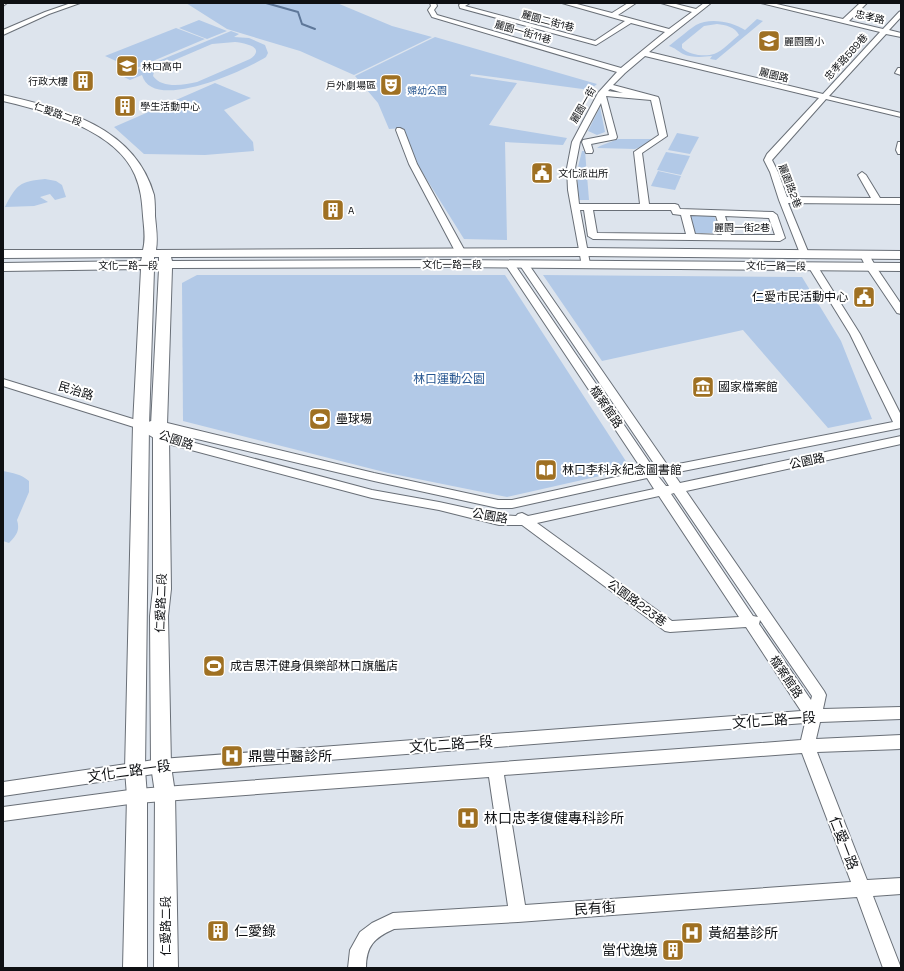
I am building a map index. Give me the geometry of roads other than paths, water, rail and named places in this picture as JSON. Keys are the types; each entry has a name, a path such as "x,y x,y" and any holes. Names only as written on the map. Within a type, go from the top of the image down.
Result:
{"main road":[{"name":"仁愛路二段","path":"3,98 51,110 78,120 106,137 126,154 142,178 148,196 149,254 141,425 135,770 137,796 135,968"},
{"name":"文化一路一段","path":"166,259 461,253 813,266 901,267"},
{"name":"文化一路一段","path":"3,254 149,254 166,259 510,264 584,258 804,254 901,255"},
{"name":"文化一路一段","path":"3,267 149,254"},
{"path":"149,254 166,259"},
{"name":"仁愛路二段","path":"166,259 160,432 162,590 160,624 161,766 165,793 166,968"}],"street":[{"path":"3,34 47,12 77,3"},
{"name":"麗園一街11巷","path":"433,3 434,6 431,10 434,16 622,71"},
{"name":"麗園二街1巷","path":"467,3 462,5 462,7 596,43 631,20"},
{"path":"565,3 670,31"},
{"path":"614,15 633,3"},
{"path":"664,3 696,11"},
{"name":"麗園一街","path":"584,258 575,207 571,168 576,142 605,90 622,71 644,51 708,3"},
{"name":"忠孝路","path":"764,3 901,35"},
{"path":"788,9 795,3"},
{"path":"844,22 864,3"},
{"name":"忠孝路589巷","path":"825,95 901,13"},
{"name":"麗園路","path":"644,51 901,115"},
{"path":"901,70 898,73 901,73"},
{"path":"589,151 586,142 613,137 605,90 655,99 663,136 638,152 645,208"},
{"name":"麗園路","path":"825,95 901,110"},
{"name":"麗園路2巷","path":"804,254 782,200 774,172 768,160 825,95"},
{"path":"400,130 413,164 461,253"},
{"path":"901,144 901,152"},
{"path":"862,176 877,201"},
{"path":"782,200 901,201"},
{"name":"麗園一街2巷","path":"575,207 588,207 645,208 675,207 676,212 773,215 780,238 593,236 588,207"},
{"path":"685,212 691,237"},
{"path":"720,213 727,238"},
{"path":"865,255 871,267 901,311"},
{"name":"檔案館路","path":"510,264 813,716"},
{"name":"檔案館路","path":"524,264 819,695 813,716"},
{"path":"813,266 855,334 900,424"},
{"name":"民治路","path":"3,382 141,425"},
{"name":"公園路","path":"160,432 220,440 378,478 498,504 512,504 650,473 900,424"},
{"name":"公園路","path":"141,425 212,452 372,494 499,520 525,521 901,440"},
{"path":"212,452 220,440"},
{"path":"372,494 378,478"},
{"name":"公園路223巷","path":"512,504 525,521 670,627 767,620"},
{"name":"文化二路一段","path":"3,789 161,766 813,716 901,713"},
{"path":"807,746 813,716"},
{"name":"文化二路一段","path":"3,814 165,793 807,746 901,742"},
{"name":"仁愛一路","path":"807,746 892,968"},
{"path":"495,769 518,914"},
{"name":"民有街","path":"357,968 356,962 361,941 375,929 392,920 518,914 901,886"}],"waterway":[{"path":"266,3 298,12 302,24 315,29"}],"place":[{"name":"麗園國小","path":"769,41"},
{"name":"林口高中","path":"127,66"},
{"name":"行政大樓","path":"83,81"},
{"name":"戶外劇場區","path":"391,85"},
{"name":"學生活動中心","path":"125,106"},
{"name":"文化派出所","path":"542,173"},
{"name":"A","path":"333,210"},
{"name":"仁愛市民活動中心","path":"864,297"},
{"name":"國家檔案館","path":"703,387"},
{"name":"壘球場","path":"320,419"},
{"name":"林口李科永紀念圖書館","path":"546,470"},
{"name":"成吉思汗健身俱樂部林口旗艦店","path":"214,666"},
{"name":"鼎豐中醫診所","path":"232,756"},
{"name":"林口忠孝復健專科診所","path":"468,818"},
{"name":"仁愛錄","path":"218,931"},
{"name":"黃紹基診所","path":"692,933"},
{"name":"當代逸境","path":"673,950"}],"park label":[{"name":"婦幼公園","path":"427,90"},
{"name":"林口運動公園","path":"449,379"}]}
